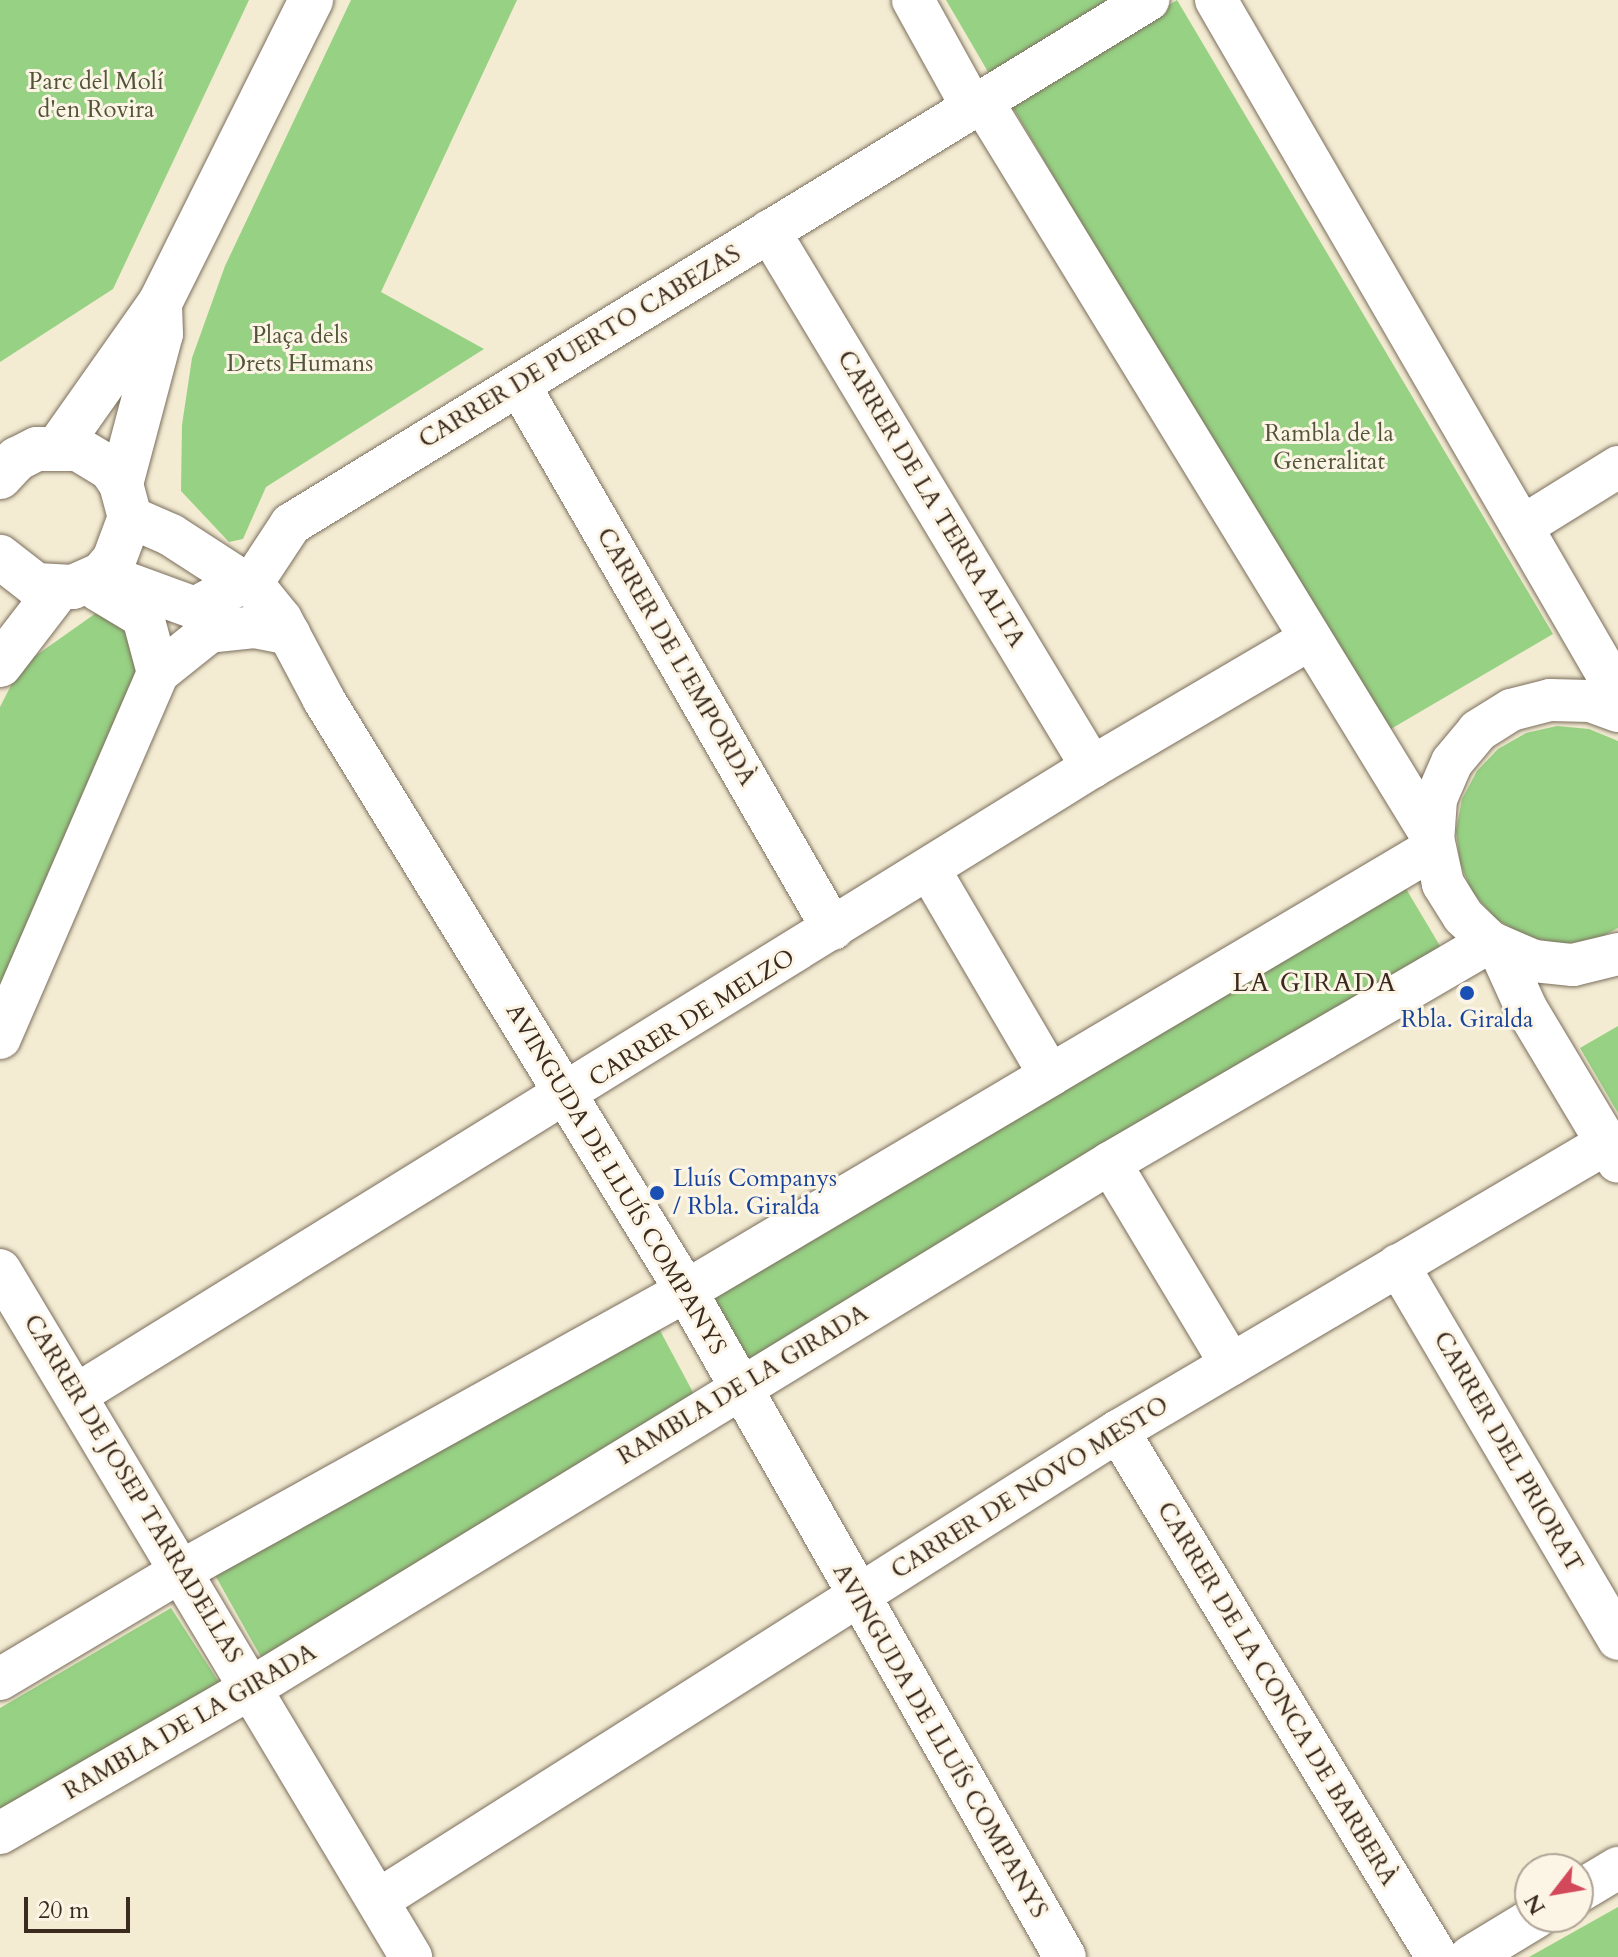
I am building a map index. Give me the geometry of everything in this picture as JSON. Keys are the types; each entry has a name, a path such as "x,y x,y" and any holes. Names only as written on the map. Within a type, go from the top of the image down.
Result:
{"street":[{"path":"59,446 160,303 311,0"},
{"path":"913,0 1433,843"},
{"name":"CARRER DE PUERTO CABEZAS","path":"158,673 209,632 212,619 244,583 258,574 291,524 1148,0"},
{"path":"1216,0 1618,693"},
{"name":"CARRER DE LA TERRA ALTA","path":"769,231 1092,767"},
{"path":"0,665 126,540 125,500 161,334 160,303"},
{"name":"CARRER DE L'EMPORDÀ","path":"519,385 833,929"},
{"path":"0,477 17,459 59,446 95,456 125,500"},
{"path":"1523,526 1618,467"},
{"name":"AVINGUDA DE LLUÍS COMPANYS","path":"125,500 171,535 259,592 289,634 324,700 686,1291 857,1597 1065,1957"},
{"path":"0,557 36,585 83,582 143,617 158,673 0,1038"},
{"name":"AVINGUDA DE LLUÍS COMPANYS","path":"83,582 212,619 324,700"},
{"path":"212,619 289,634"},
{"name":"CARRER DE MELZO","path":"76,1395 568,1096 1092,767 1307,641"},
{"path":"1618,711 1590,701 1550,700 1511,710 1478,731 1452,762 1436,799 1433,843 1443,884 1463,916 1494,944 1534,961 1573,965 1618,954"},
{"path":"0,1679 183,1570 686,1291 1433,843"},
{"path":"929,869 1050,1075"},
{"path":"1494,944 1526,1008 1612,1152"},
{"name":"RAMBLA DE LA GIRADA","path":"0,1833 253,1687 739,1386 1110,1163 1494,944"},
{"name":"CARRER DE NOVO MESTO","path":"380,1899 1118,1431 1398,1265 1612,1152"},
{"path":"1110,1163 1231,1364"},
{"name":"CARRER DEL PRIORAT","path":"1398,1265 1618,1639"},
{"name":"CARRER DE JOSEP TARRADELLAS","path":"0,1270 380,1899 411,1957"},
{"name":"CARRER DE LA CONCA DE BARBERÀ","path":"1118,1431 1437,1957"},
{"path":"1594,1882 1618,1868"},
{"path":"1470,1957 1514,1930"}],"green space":[{"name":"Parc del Molí d'en Rovira","path":"0,0 249,0 113,289 0,362"},
{"name":"Plaça dels Drets Humans","path":"351,0 517,0 381,292 484,349 266,487 243,539 229,542 181,491 182,425 192,358 225,266"},
{"path":"946,0 1124,0 994,82"},
{"name":"Rambla de la Generalitat","path":"1177,0 1553,634 1384,733 1010,103"},
{"path":"99,611 140,630 144,685 0,996 0,707 21,666"},
{"path":"1557,726 1589,729 1618,741 1618,928 1597,939 1562,944 1527,937 1496,919 1472,892 1460,863 1456,831 1462,799 1477,771 1498,749 1526,733"},
{"path":"1402,882 1446,956 750,1363 709,1292"},
{"path":"1618,1026 1618,1113 1580,1048"},
{"path":"656,1323 696,1398 266,1666 215,1575"},
{"path":"171,1608 224,1690 0,1821 0,1708"},
{"path":"1618,1907 1618,1957 1529,1957 1572,1933 1594,1933 1594,1920"}],"place":[{"name":"Rbla. Giralda","path":"1467,993"},
{"name":"Lluís Companys / Rbla. Giralda","path":"657,1193"}],"district":[{"name":"LA GIRADA","path":"1315,983"}]}
